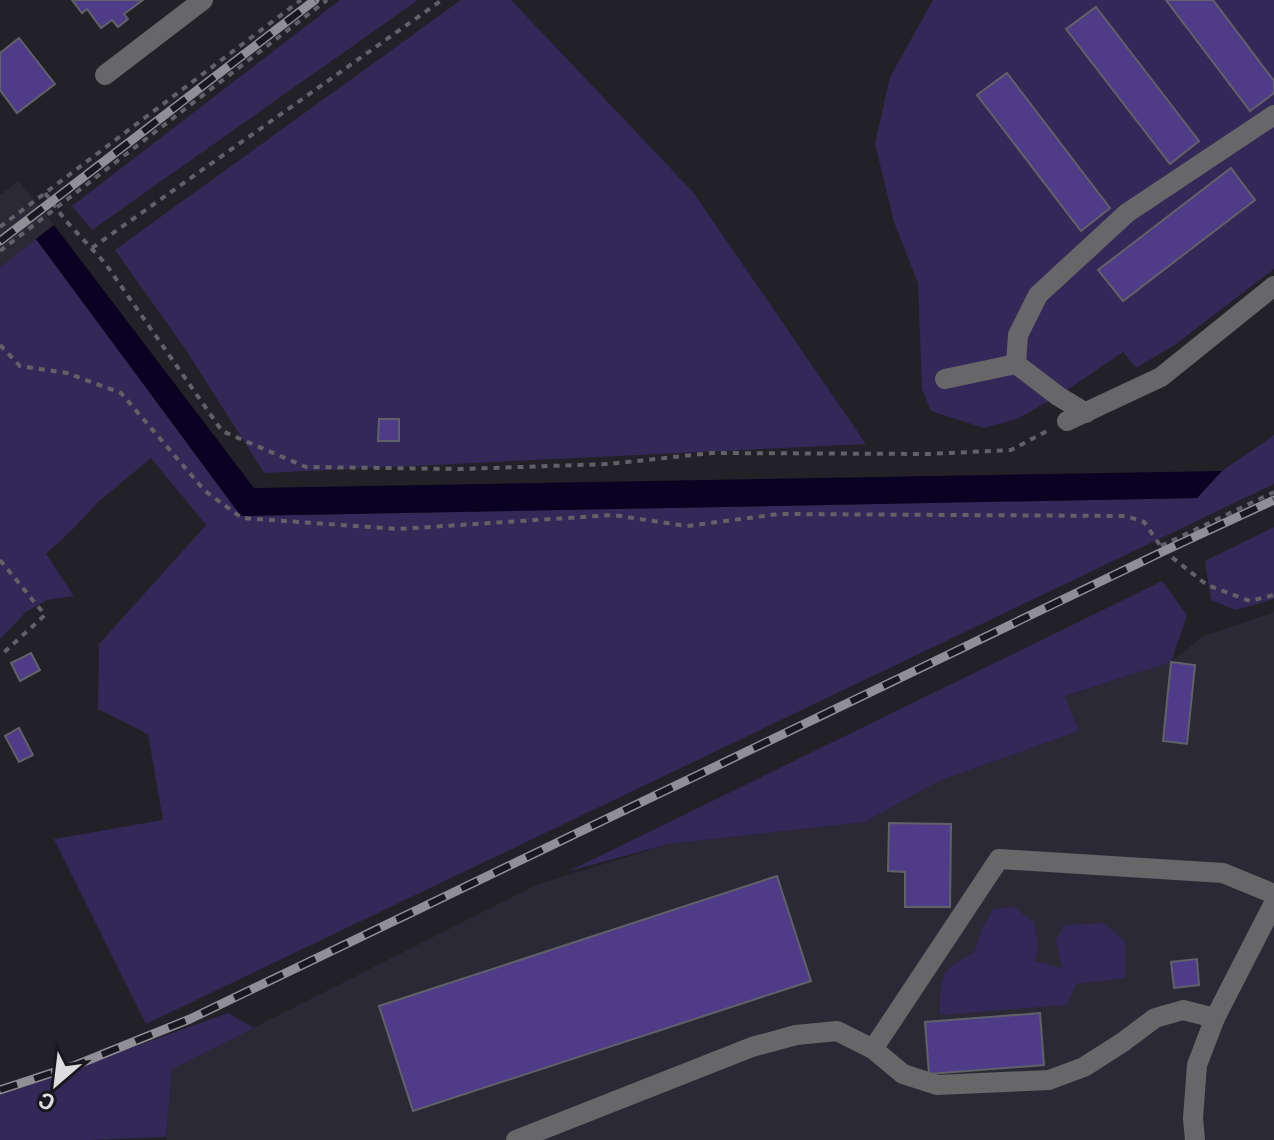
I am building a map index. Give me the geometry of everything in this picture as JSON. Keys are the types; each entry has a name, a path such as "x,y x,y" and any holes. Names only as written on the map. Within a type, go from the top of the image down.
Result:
{"lane":[{"path":"105,75 203,0"},
{"path":"1016,364 1018,335 1038,295 1127,213 1274,115"},
{"path":"945,379 1016,364 1058,396 1076,417 1161,377 1274,286"},
{"path":"873,1049 999,859 1223,873 1274,894"},
{"path":"1195,1140 1193,1118 1197,1065 1215,1018 1274,903"},
{"path":"516,1140 752,1047 796,1035 837,1031 873,1049 903,1074 937,1085 1049,1080 1084,1067 1155,1018 1183,1010 1215,1018"}],"path":[{"path":"0,227 301,0"},
{"path":"0,251 327,0"},
{"path":"92,248 442,0"},
{"path":"45,193 105,263 222,431 306,467 462,469 608,464 712,453 929,454 1011,450 1076,417"},
{"path":"0,345 20,366 67,373 121,393 205,491 242,518 398,529 613,515 687,526 779,514 1126,516 1144,522 1164,551 1207,585 1250,601 1274,595"},
{"path":"1161,546 1274,492"},
{"path":"0,560 45,615 0,656"}],"shaded area":[{"path":"340,0 418,0 92,230 72,206"},
{"path":"461,0 511,0 693,192 866,444 264,473 186,350 115,250"},
{"path":"933,0 1274,0 1274,269 1176,344 1136,368 1123,352 1058,396 1017,419 984,428 931,411 922,389 918,283 894,222 875,144 890,77"},
{"path":"19,181 54,225 0,267 0,195"},
{"path":"54,225 254,488 1222,471 1197,498 241,516 36,239"},
{"path":"36,239 241,516 1197,498 1222,471 1274,435 1274,484 146,1024 54,839 163,820 148,734 98,709 99,644 206,525 151,458 98,502 46,554 74,596 47,600 26,612 0,639 0,267"},
{"path":"1274,527 1274,599 1236,610 1211,600 1205,561"},
{"path":"1162,581 1187,615 1171,662 1065,696 1079,731 939,781 865,822 669,844 569,871"},
{"path":"1274,612 1274,1140 166,1140 172,1069 536,885 669,844 865,822 939,781 1079,731 1065,696 1171,662 1202,637"},
{"path":"1014,907 1034,922 1038,947 1035,961 1062,968 1056,940 1065,925 1104,923 1125,941 1125,978 1076,984 1067,1005 940,1015 940,992 948,970 974,953 993,909"},
{"path":"228,1013 254,1028 172,1069 166,1137 0,1140 0,1095"}],"building":[{"path":"72,0 143,0 124,14 128,19 118,27 112,20 101,28 87,9 82,13"},
{"path":"1166,0 1213,0 1274,81 1274,93 1250,111"},
{"path":"1096,7 1199,141 1170,164 1066,29"},
{"path":"19,38 55,84 17,113 0,90 0,53"},
{"path":"1007,73 1110,208 1081,231 977,95"},
{"path":"1231,168 1255,200 1123,301 1098,270"},
{"path":"379,419 399,419 399,441 378,441"},
{"path":"31,653 40,670 20,681 11,663"},
{"path":"1171,662 1195,665 1187,744 1163,741"},
{"path":"19,728 33,755 19,762 5,736"},
{"path":"889,823 951,824 950,907 905,907 905,872 888,871"},
{"path":"777,876 811,981 413,1111 379,1006"},
{"path":"1197,959 1199,985 1174,988 1171,962"},
{"path":"1040,1013 1044,1065 929,1074 925,1022"}],"railway":[{"path":"0,241 315,0"},
{"path":"0,1090 76,1065 190,1019 1274,500"}]}
